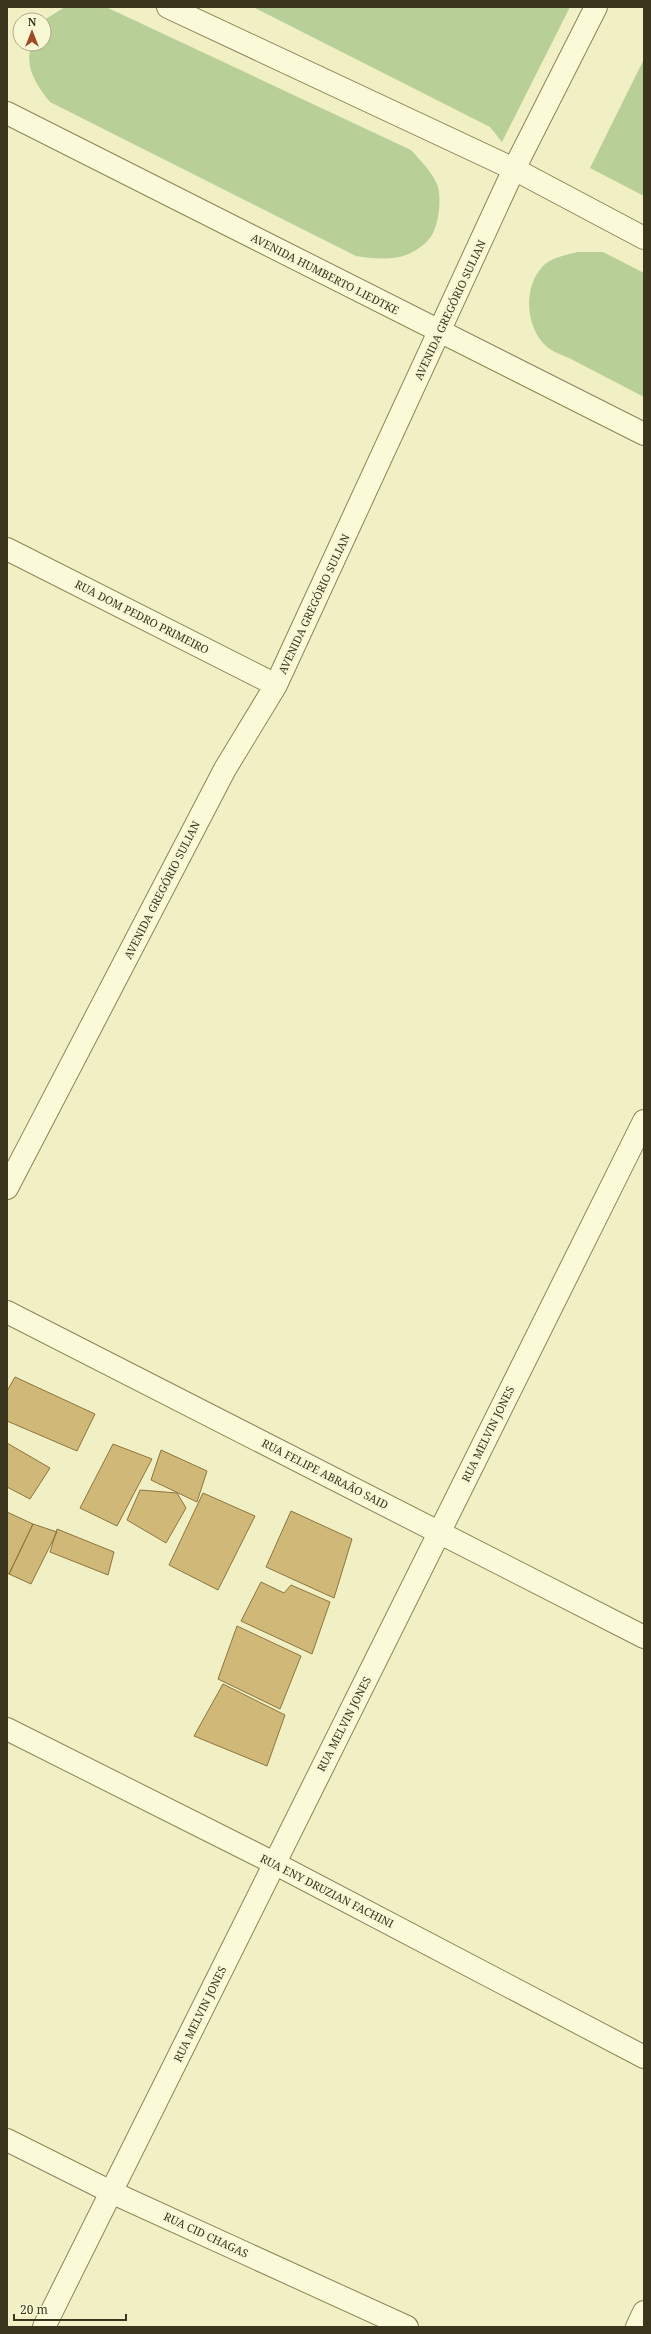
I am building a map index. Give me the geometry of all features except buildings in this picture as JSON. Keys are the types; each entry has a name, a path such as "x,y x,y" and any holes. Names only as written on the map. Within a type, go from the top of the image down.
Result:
{"street":[{"path":"168,7 514,169 644,238"},
{"name":"AVENIDA GREGÓRIO SULIAN","path":"7,1188 225,769 276,685 514,169 596,7"},
{"name":"AVENIDA HUMBERTO LIEDTKE","path":"7,113 644,434"},
{"name":"RUA DOM PEDRO PRIMEIRO","path":"7,549 276,685"},
{"name":"RUA MELVIN JONES","path":"44,2327 644,1121"},
{"name":"RUA FELIPE ABRAÃO SAID","path":"7,1312 644,1637"},
{"name":"RUA ENY DRUZIAN FACHINI","path":"7,1729 274,1863 644,2057"},
{"name":"RUA CID CHAGAS","path":"7,2140 111,2192 407,2327"},
{"path":"636,2327 644,2312"}],"green space":[{"path":"65,7 106,7 411,150 426,166 439,189 440,202 438,216 431,237 419,248 404,256 382,259 356,256 50,102 36,82 30,68 29,60 30,52 52,52 52,15"},
{"path":"253,7 570,7 502,142 490,127"},
{"path":"644,59 644,196 590,168"},
{"path":"577,252 603,252 644,273 644,397 551,350 539,338 534,328 529,306 532,285 537,275 546,263 559,257"}]}
